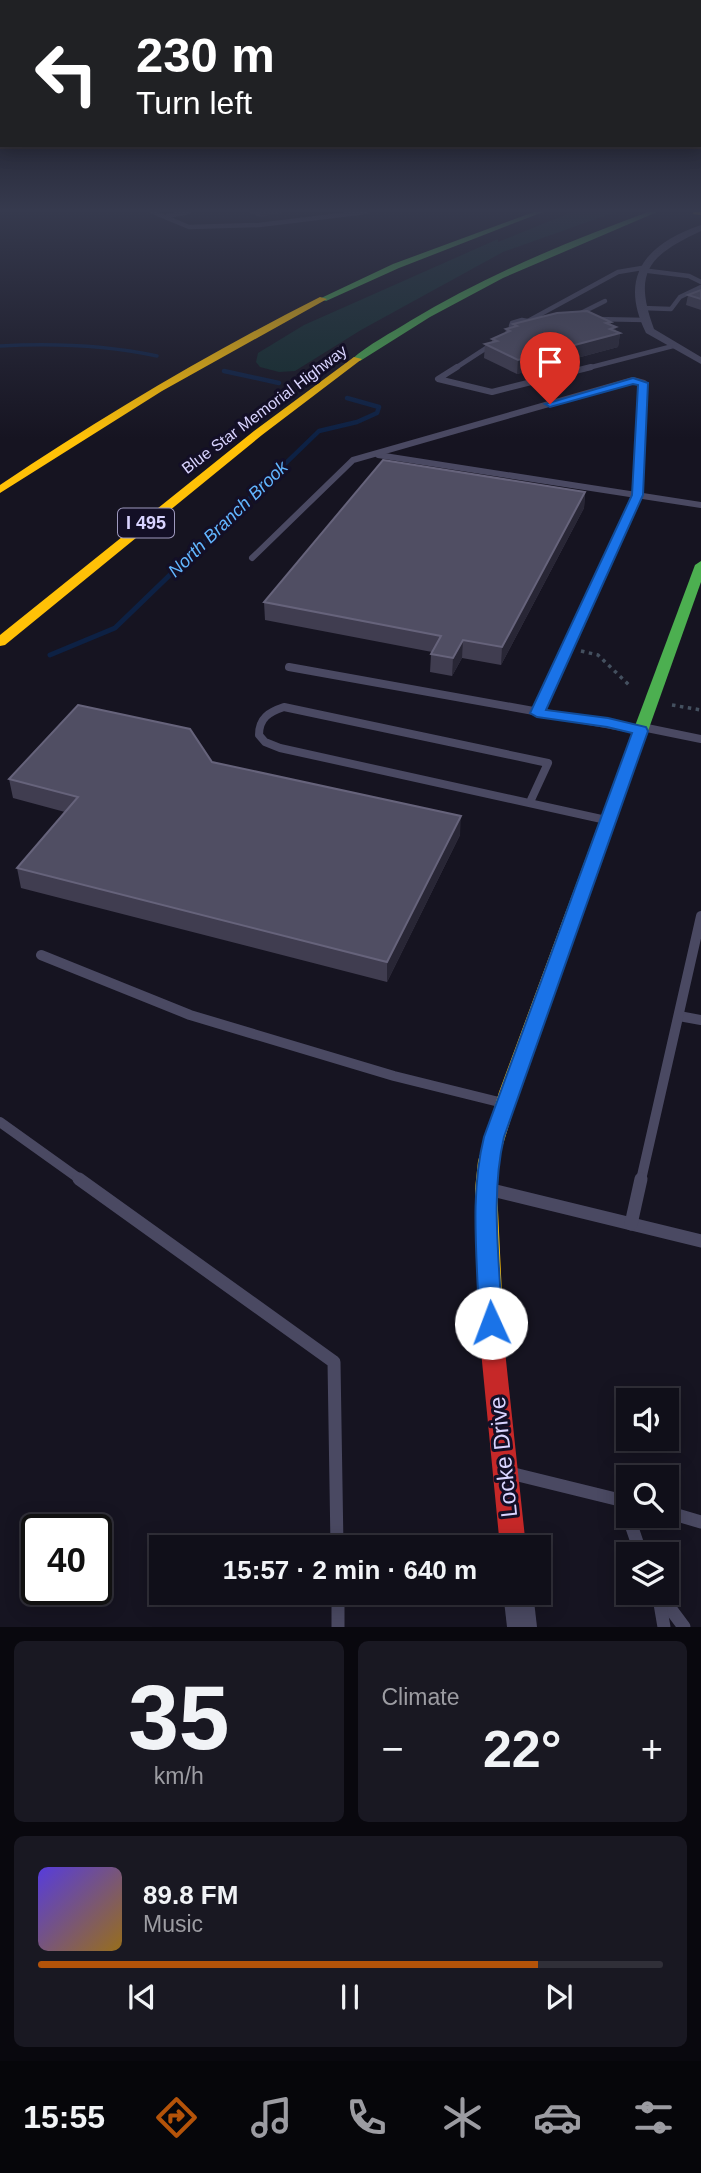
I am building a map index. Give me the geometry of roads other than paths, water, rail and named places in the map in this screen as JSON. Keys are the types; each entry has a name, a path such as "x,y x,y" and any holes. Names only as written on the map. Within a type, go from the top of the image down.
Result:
{"main road":[{"path":"0,490 160,386 260,329 348,288"},
{"name":"Blue Star Memorial Highway","path":"0,642 246,442 367,353 479,288"},
{"name":"Locke Drive","path":"512,1535 492,1351 486,1189 488,1161 505,1104 701,565"}],"street":[{"path":"637,288 650,331 701,361"},
{"path":"519,1605 522,1627"}],"lane":[{"path":"528,321 589,288"},
{"path":"642,307 671,309 680,297 696,288"},
{"path":"578,319 574,317 605,301"},
{"path":"567,320 646,320"},
{"path":"536,323 536,327 528,329 511,326 512,323 528,321 546,322"},
{"path":"506,335 517,328"},
{"path":"496,342 438,379 492,391 673,346"},
{"path":"252,558 353,460 633,380 643,383 637,495 537,713"},
{"path":"373,454 701,505"},
{"path":"289,667 537,713 608,722 701,739"},
{"path":"530,802 548,763 284,707 263,718 258,726 259,736 265,742 280,748 441,780 530,802 608,820"},
{"path":"631,1224 701,916"},
{"path":"41,955 190,1015 394,1076 505,1104"},
{"path":"679,1016 701,1020"},
{"path":"0,1122 334,1362 337,1535"},
{"path":"486,1189 701,1241"},
{"path":"504,1471 616,1499"},
{"path":"679,1515 701,1521"},
{"path":"338,1605 338,1627"},
{"path":"661,1605 664,1627"},
{"path":"668,1605 684,1627"}],"waterway":[{"name":"North Branch Brook","path":"0,346 79,346 157,356"},
{"name":"North Branch Brook","path":"224,371 279,383"},
{"name":"North Branch Brook","path":"173,572 319,431 357,422 377,413 379,407 347,398"},
{"name":"North Branch Brook","path":"50,655 115,628 175,570"}]}
